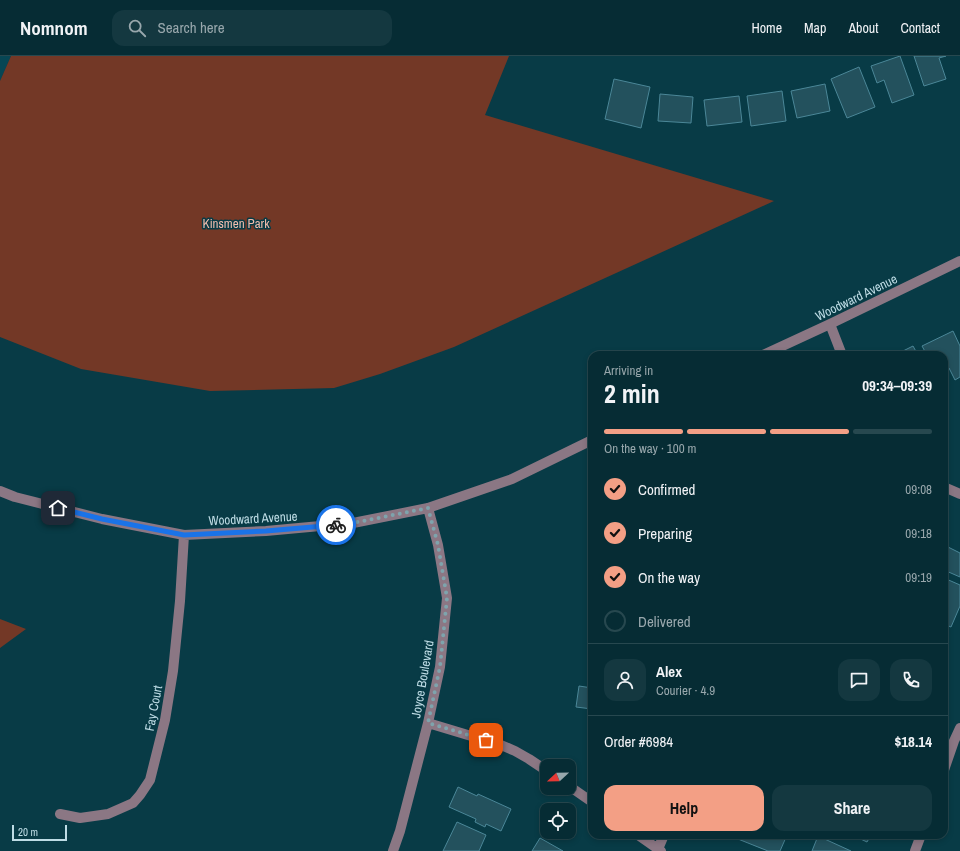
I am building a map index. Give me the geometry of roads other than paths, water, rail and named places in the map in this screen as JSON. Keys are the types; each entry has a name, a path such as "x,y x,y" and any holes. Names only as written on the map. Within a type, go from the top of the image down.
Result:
{"street":[{"name":"Woodward Avenue","path":"773,351 960,261"},
{"path":"830,324 840,351"},
{"name":"Woodward Avenue","path":"0,491 15,497 102,519 184,535 266,531 353,523 428,508 512,478 588,442"},
{"path":"948,489 960,494"},
{"name":"Joyce Boulevard","path":"393,851 400,831 428,723 440,667 447,598 438,545 428,508"},
{"name":"Fay Court","path":"60,814 80,818 108,814 133,803 150,780 165,720 173,671 180,601 184,535"},
{"path":"428,723 501,745 520,753 540,766"},
{"path":"948,758 960,728"},
{"path":"576,791 588,799"},
{"path":"644,839 659,850 663,839"},
{"path":"915,851 920,839"}],"park label":[{"name":"Kinsmen Park","path":"236,223"}]}
